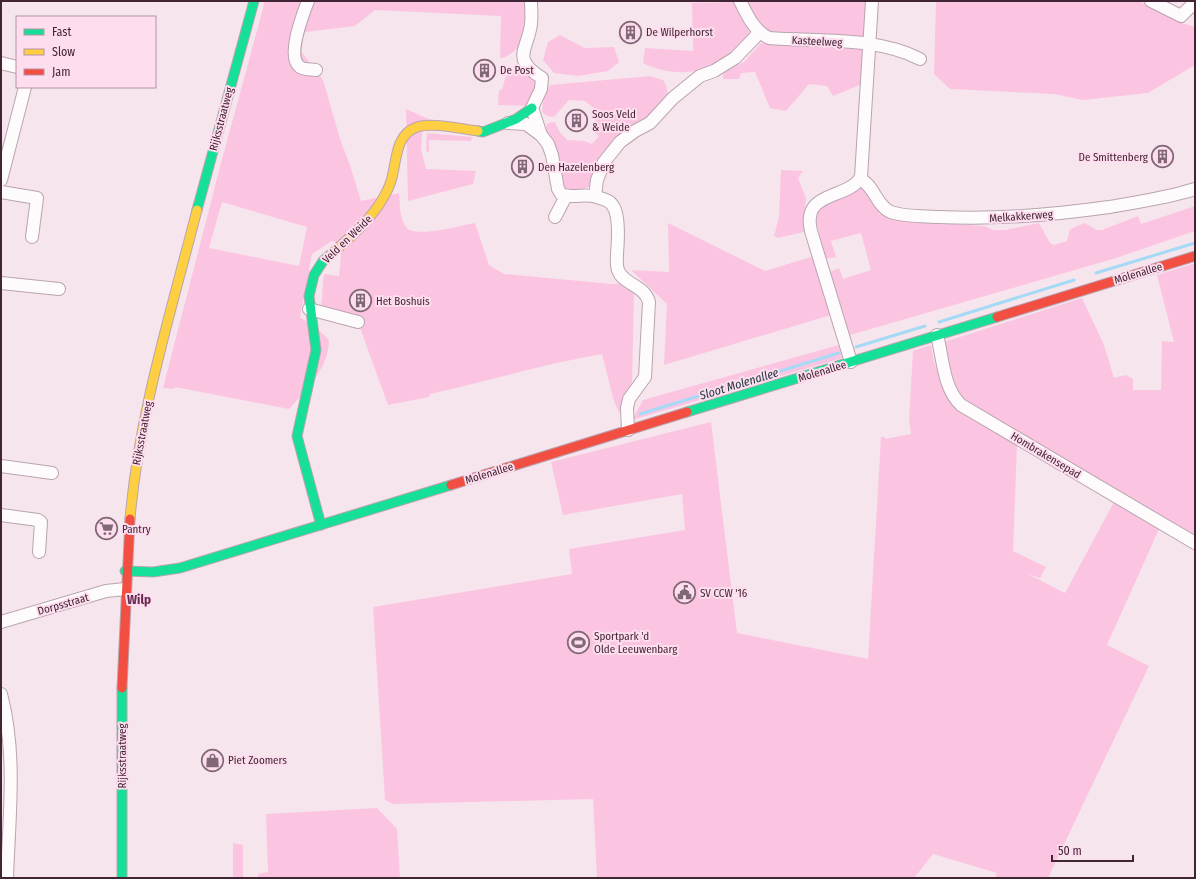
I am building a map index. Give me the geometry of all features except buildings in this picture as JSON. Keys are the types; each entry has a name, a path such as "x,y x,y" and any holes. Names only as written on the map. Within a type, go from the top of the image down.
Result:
{"main road":[{"name":"Rijksstraatweg","path":"122,878 122,664 125,571 131,498 146,408 194,225 216,131 254,1"},
{"name":"Veld en Weide","path":"322,524 297,436 309,388 316,350 309,309 310,291 319,267 334,251 365,224 382,200 391,182 396,152 404,136 416,127 426,125 481,137 532,108"},
{"name":"Molenallee","path":"125,571 153,572 180,568 1195,256"}],"street":[{"path":"308,1 300,26 294,55 296,62 300,67 316,70"},
{"path":"531,1 531,24 522,54 525,62 534,73 542,78 541,89 532,108 541,134 548,144 552,155 558,189 561,194 566,196 595,196 609,201 614,206 618,236 617,269 629,282 644,292 649,302 645,378 629,400 627,408 628,430"},
{"path":"595,196 597,180 604,162 620,142 635,131 650,124 673,98 700,76 714,71 735,58 759,33 740,1"},
{"path":"861,176 872,1"},
{"path":"1151,1 1181,16 1195,2"},
{"name":"Kasteelweg","path":"759,33 769,38 869,45"},
{"path":"869,45 906,52 920,59"},
{"path":"1,63 16,67"},
{"path":"1,180 25,88"},
{"name":"Veld en Weide","path":"507,123 526,124 541,134"},
{"name":"Melkakkerweg","path":"861,176 883,206 890,212 932,217 984,219 1020,218 1088,210 1152,200 1195,189"},
{"name":"Molenallee","path":"851,362 811,231 809,220 812,210 820,200 854,186 861,176"},
{"path":"1,192 37,198 32,237"},
{"path":"555,217 566,196"},
{"path":"1,283 59,289"},
{"path":"309,309 358,322"},
{"name":"Hombrakensepad","path":"937,335 947,383 955,399 961,405 1195,544"},
{"path":"1,466 52,472"},
{"path":"1,515 38,520 41,522 39,552"},
{"name":"Dorpsstraat","path":"1,622 110,590 125,589"},
{"path":"1,694 8,726 6,761 7,878"}],"shaded area":[{"path":"265,1 527,1 525,27 522,41 513,52 503,58 500,58 501,16 375,10 355,26 305,32 300,42 300,50 323,80 341,142 361,201 399,193 400,210 406,227 419,232 428,232 475,223 489,265 504,274 612,284 625,283 634,295 632,385 619,413 613,398 602,354 430,394 429,397 388,405 359,325 346,326 320,318 324,274 339,276 341,255 339,243 332,241 312,254 300,317 321,332 329,340 328,350 321,369 289,409 175,387 174,389 163,388 221,163","holes":["222,202 307,227 299,266 209,248"]},
{"path":"743,1 866,1 865,39 778,35 764,31"},
{"path":"936,1 1139,1 1179,22 1195,27 1195,65 1148,93 1083,100 1054,94 950,89 934,74"},
{"path":"735,2 750,34 729,57 709,68 687,72 676,72 654,68 643,63 645,48 693,51 692,3"},
{"path":"560,35 585,48 614,47 619,62 608,71 578,76 554,73 543,60 548,42"},
{"path":"761,43 865,50 862,84 833,96 827,86 809,84 786,111 770,108 755,72 741,73 739,79 723,79 724,71 744,62"},
{"path":"516,70 529,70 536,88 534,96 528,106 498,105 499,91 502,89 506,76"},
{"path":"650,76 663,80 666,85 668,96 648,121 630,129 593,184 579,193 565,190 561,186 548,135 545,129 548,123 555,122 559,131 567,140 584,141 592,144 599,136 593,132 595,129 596,110 585,101 569,100 554,117 547,116 542,112 544,94 550,85"},
{"path":"406,109 433,121 422,133 421,150 426,169 476,171 473,184 408,201"},
{"path":"427,133 472,137 471,141 429,140 429,152 426,151"},
{"path":"781,170 803,171 798,178 806,198 804,216 808,231 778,238 774,236 779,217"},
{"path":"865,185 880,199 879,214 937,223 985,226 993,230 1005,230 1039,223 1050,243 1054,245 1067,241 1070,229 1085,223 1097,230 1102,230 1138,216 1141,224 1195,206 1195,231 1113,259 850,335 830,272 839,268 843,279 871,270 861,233 831,241 836,257 825,259 816,219 819,208"},
{"path":"668,223 765,271 814,256 831,315 664,365 667,304 631,270 669,272"},
{"path":"1195,263 1195,541 970,404 956,391 944,342 1082,298 1104,345 1114,378 1126,375 1133,379 1133,390 1161,390 1162,341 1174,342 1157,275"},
{"path":"839,345 842,358 632,420 643,400"},
{"path":"931,345 934,362 948,399 966,415 1017,445 1013,551 1046,567 1040,578 1028,574 1065,593 1114,502 1159,529 1107,645 1149,666 1048,878 995,878 997,873 933,854 914,878 597,878 593,799 393,804 385,800 373,607 572,574 569,549 685,530 682,494 563,515 551,462 711,422 737,633 868,659 881,437 885,437 885,439 911,434 909,419 913,351"},
{"path":"377,808 397,829 400,878 258,878 258,874 268,872 266,814"},
{"path":"233,843 243,845 243,878 233,878"}],"waterway":[{"name":"Sloot Molenallee","path":"1096,273 1195,243"},
{"name":"Sloot Molenallee","path":"939,322 1074,280"},
{"name":"Sloot Molenallee","path":"856,347 925,326"},
{"name":"Sloot Molenallee","path":"640,414 839,353"}],"traffic: fast":[{"path":"197,210 254,1"},
{"path":"478,131 483,132 516,119 532,108"},
{"path":"321,525 297,436 316,350 309,296 314,275 323,261 330,255"},
{"path":"687,412 997,317"},
{"path":"125,571 153,572 180,568 451,485"},
{"path":"122,688 122,878"}],"traffic: slow":[{"path":"330,255 364,223 382,200 391,181 400,143 404,136 417,127 431,125 478,131"},
{"path":"130,519 134,479 148,402 197,210"}],"traffic: jam":[{"path":"997,317 1195,256"},
{"path":"451,485 687,412"},
{"path":"122,688 130,519"}],"place":[{"name":"De Wilperhorst","path":"630,32"},
{"name":"De Post","path":"485,70"},
{"name":"Soos Veld & Weide","path":"577,120"},
{"name":"De Smittenberg","path":"1163,157"},
{"name":"Den Hazelenberg","path":"522,167"},
{"name":"Het Boshuis","path":"361,301"},
{"name":"Pantry","path":"106,529"},
{"name":"SV CCW '16","path":"685,593"},
{"name":"Sportpark 'd Olde Leeuwenbarg","path":"578,642"},
{"name":"Piet Zoomers","path":"213,760"}],"district":[{"name":"Wilp","path":"139,599"}]}
